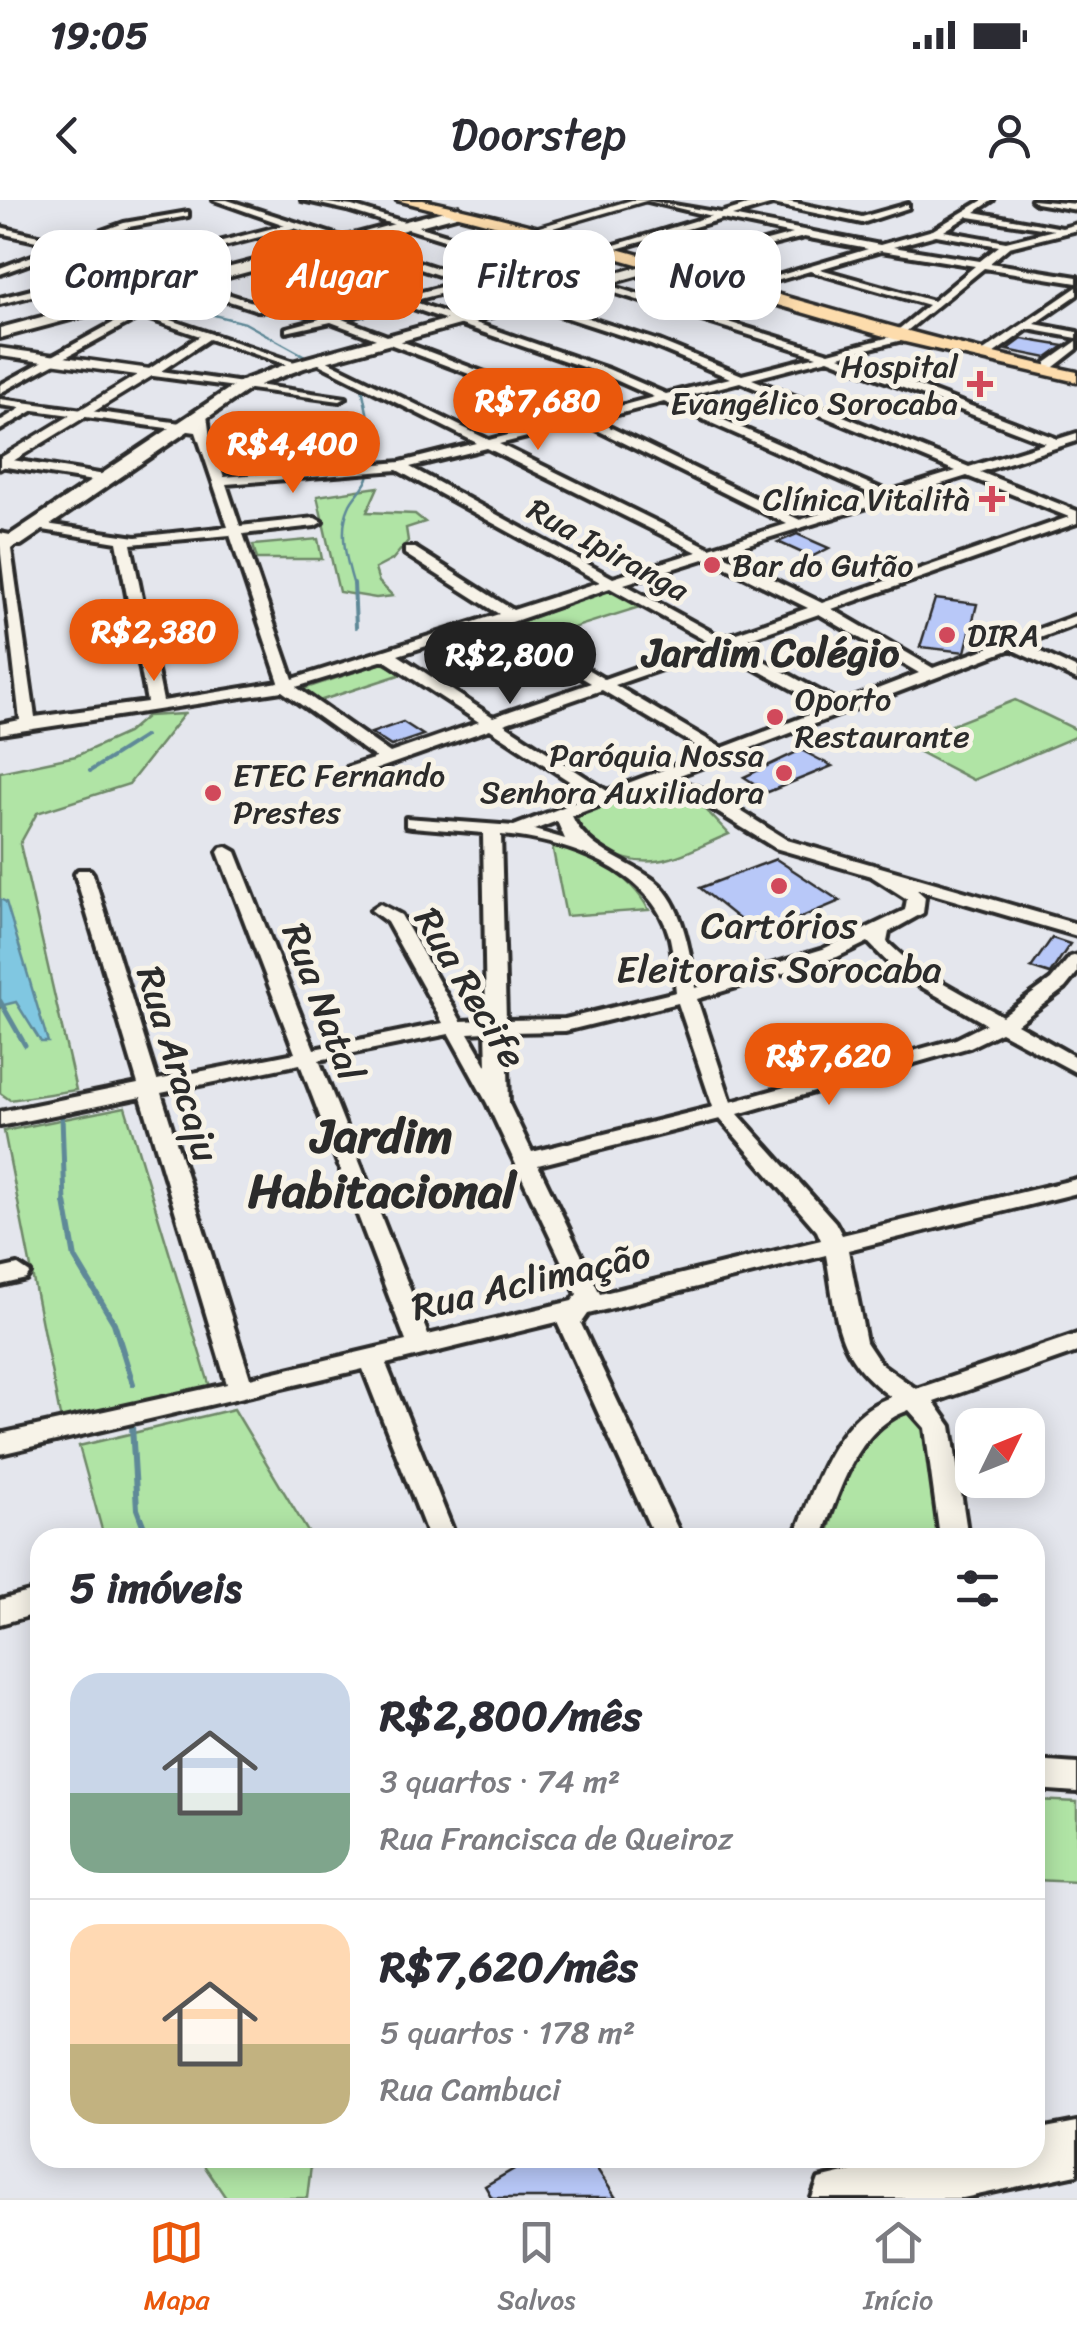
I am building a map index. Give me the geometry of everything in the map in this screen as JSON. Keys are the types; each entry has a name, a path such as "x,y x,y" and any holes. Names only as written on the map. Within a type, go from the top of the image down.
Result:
{"main road":[{"path":"404,200 538,229"},
{"path":"426,200 542,230"},
{"path":"391,230 458,212"},
{"path":"781,296 898,334 1077,374"},
{"path":"781,299 898,334 1077,374"},
{"path":"0,333 48,320"},
{"path":"7,540 37,525 180,428 203,429 245,385 298,366 464,320"},
{"path":"838,2198 971,2175"}],"street":[{"path":"114,230 175,224 181,200"},
{"path":"218,200 310,230"},
{"path":"300,200 443,238"},
{"path":"538,229 646,200 883,249 1077,280"},
{"path":"615,246 772,200 862,220 904,206 879,200"},
{"path":"781,278 936,232 989,200"},
{"path":"1036,200 1077,207"},
{"path":"252,211 271,206"},
{"path":"968,214 1072,228"},
{"path":"231,241 296,225"},
{"path":"219,481 392,465 898,334 1006,245 1072,228"},
{"path":"0,230 30,237"},
{"path":"936,232 1006,245"},
{"path":"781,240 804,234"},
{"path":"2,268 30,259"},
{"path":"2,268 25,274"},
{"path":"814,270 934,304"},
{"path":"615,290 824,354 1070,438"},
{"path":"986,354 1077,290"},
{"path":"0,301 30,294"},
{"path":"423,308 661,396 888,498"},
{"path":"0,390 125,320"},
{"path":"160,320 298,366"},
{"path":"290,330 328,320"},
{"path":"335,320 542,398 800,524"},
{"path":"584,320 655,343 1077,518"},
{"path":"1026,326 1077,335"},
{"path":"0,463 207,336"},
{"path":"1050,365 1077,344"},
{"path":"0,352 340,398"},
{"path":"319,360 822,609 932,675"},
{"path":"0,402 180,428"},
{"path":"0,426 32,407"},
{"path":"342,432 203,429 288,685 388,759"},
{"path":"0,728 76,712 156,707 288,685 1070,438"},
{"path":"0,463 105,479"},
{"name":"Rua Ipiranga","path":"392,465 842,710"},
{"path":"354,771 1077,518"},
{"path":"37,525 123,540 315,522"},
{"path":"7,540 4,548 28,722"},
{"path":"123,540 156,707"},
{"path":"410,551 507,612 501,624 723,756"},
{"path":"516,831 723,756 1077,619"},
{"path":"1012,644 1077,675"},
{"path":"388,655 606,798"},
{"path":"0,674 22,670"},
{"path":"703,762 703,780 714,802"},
{"path":"654,781 689,786 742,825 770,840 1077,930"},
{"path":"563,814 573,838 652,887 679,936 686,968 686,996 725,1111 827,1228 854,1344 871,1369 928,1411 938,1426 953,1528"},
{"path":"412,822 516,831 592,851"},
{"path":"492,830 498,1104"},
{"name":"Rua Natal","path":"227,852 420,1345"},
{"path":"877,872 916,896 914,913"},
{"name":"Rua Aracaju","path":"84,874 241,1389"},
{"path":"4,1115 452,1026 565,1025 686,996 830,953 914,913 941,890"},
{"name":"Rua Recife","path":"380,910 394,919 529,1160 588,1295 576,1310"},
{"path":"880,932 877,943 905,970"},
{"path":"830,953 858,953 905,970 1077,1067"},
{"path":"529,1160 725,1111 964,1042 1003,1025 1058,984 1077,960"},
{"path":"686,968 711,981 734,984"},
{"name":"Rua Aclimação","path":"0,1444 576,1310 833,1243 1077,1186"},
{"path":"576,1310 568,1323 664,1528"},
{"path":"811,1528 850,1440 882,1410 1077,1343"},
{"path":"371,1358 439,1528"},
{"path":"0,1612 30,1604"},
{"path":"1045,1776 1077,1778"}],"green space":[{"path":"378,487 367,512 415,514 425,522 406,528 408,541 392,560 375,569 379,582 393,596 376,598 339,592 317,496"},
{"path":"318,539 322,559 257,559 253,545"},
{"path":"607,591 621,593 643,606 538,639 514,624"},
{"path":"382,663 405,673 319,701 303,689"},
{"path":"1015,700 1077,730 1077,736 973,780 904,744"},
{"path":"184,714 129,784 37,813 20,844 76,1090 10,1100 0,1093 0,772 76,756 127,733 147,716"},
{"path":"661,785 687,790 729,834 684,854 640,861 625,859 597,846 573,821 592,809"},
{"path":"552,845 608,867 631,885 649,910 566,916"},
{"path":"125,1107 210,1387 61,1421 4,1131"},
{"path":"234,1409 306,1528 102,1528 79,1446"},
{"path":"913,1413 922,1419 937,1528 829,1528 854,1460 877,1429 893,1418"},
{"path":"1045,1800 1077,1802 1077,1882 1045,1880"},
{"path":"206,2168 311,2168 307,2198 226,2198"}],"water":[{"path":"0,899 6,902 48,1042 41,1042 16,1002 0,1006"}],"building":[{"path":"1022,339 1064,346 1047,358 1007,350"},
{"path":"797,534 829,548 811,557 778,542"},
{"name":"DIRA","path":"935,599 977,604 965,652 920,647"},
{"path":"403,722 423,735 391,746 371,733"},
{"name":"Paróquia Nossa Senhora Auxiliadora","path":"801,750 832,766 768,792 744,777"},
{"path":"776,859 840,901 759,935 700,888"},
{"path":"1052,938 1070,944 1050,974 1031,968"},
{"path":"516,2168 596,2168 616,2198 492,2198 485,2186"}],"waterway":[{"path":"231,319 307,357"},
{"path":"361,383 374,446 371,464"},
{"path":"354,586 346,557 344,526 349,507 369,474"},
{"path":"354,583 356,627"},
{"path":"90,771 145,736"},
{"path":"0,1001 25,1045"},
{"path":"62,1116 65,1204"},
{"path":"65,1202 75,1258 114,1323 133,1384"},
{"path":"132,1426 137,1509 144,1528"}],"place":[{"name":"Hospital Evangélico Sorocaba","path":"980,384"},
{"name":"Clínica Vitalità","path":"992,499"},
{"name":"Bar do Gutão","path":"712,565"},
{"name":"DIRA","path":"947,635"},
{"name":"Oporto Restaurante","path":"775,717"},
{"name":"Paróquia Nossa Senhora Auxiliadora","path":"784,773"},
{"name":"ETEC Fernando Prestes","path":"213,793"},
{"name":"Cartórios Eleitorais Sorocaba","path":"779,886"}],"district":[{"name":"Jardim Colégio","path":"771,652"},
{"name":"Jardim Habitacional","path":"382,1162"}]}
